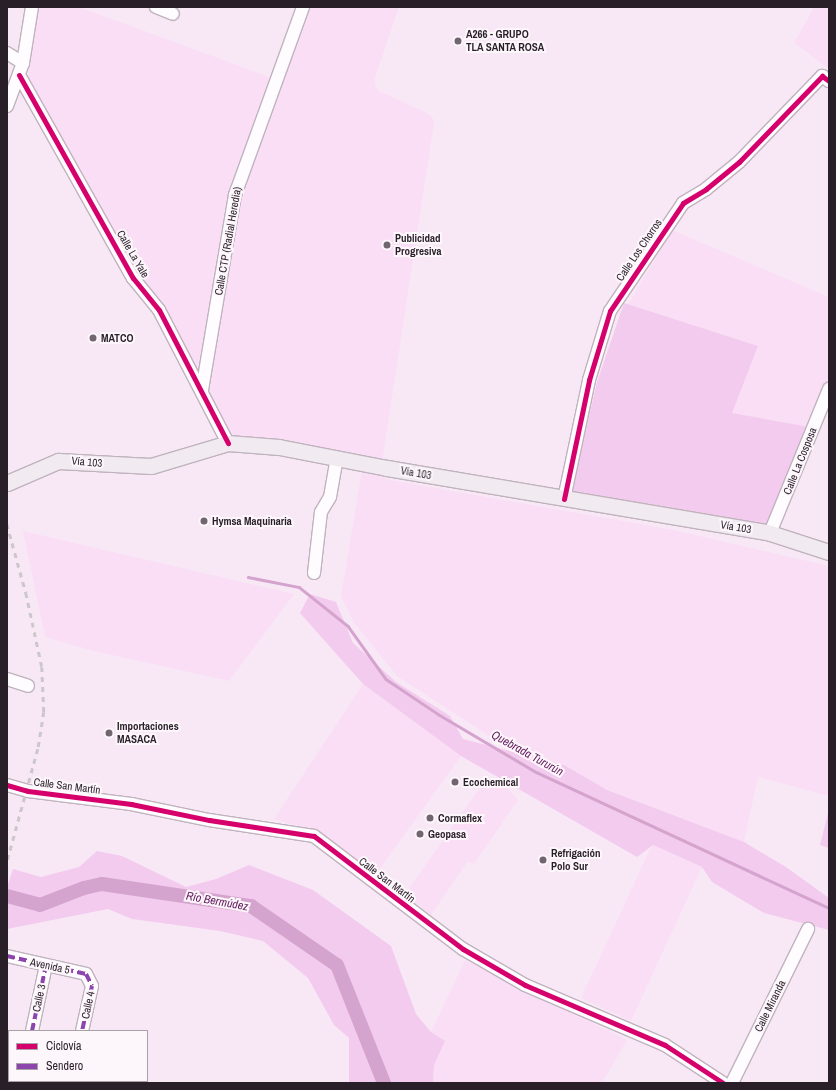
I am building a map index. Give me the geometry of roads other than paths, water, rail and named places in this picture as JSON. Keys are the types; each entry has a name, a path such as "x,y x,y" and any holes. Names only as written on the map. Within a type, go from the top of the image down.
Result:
{"main road":[{"name":"Vía 103","path":"7,483 58,461 151,466 228,443 279,447 337,459 564,499 770,533 829,552"}],"street":[{"path":"7,106 23,63 32,7"},
{"path":"156,7 173,14"},
{"name":"Calle CTP (Radial Heredia)","path":"202,390 235,195 303,7"},
{"path":"7,53 23,63"},
{"name":"Calle La Yale","path":"19,75 133,278 159,310 202,390 228,443"},
{"name":"Calle Los Chorros","path":"564,499 588,380 610,311 682,204 706,189 739,162 822,76 829,81"},
{"name":"Calle La Cosposa","path":"770,533 829,389"},
{"path":"314,573 321,512 330,498 337,459"},
{"path":"7,679 28,686"},
{"name":"Calle San Martín","path":"7,786 28,791 131,804 210,820 314,836 463,949 525,985 665,1045 723,1083"},
{"name":"Calle Miranda","path":"732,1083 808,929"},
{"name":"Avenida 5","path":"7,956 80,972 90,979"},
{"name":"Calle 3","path":"32,1030 46,965"},
{"name":"Calle 4","path":"82,1030 92,986 90,979"}],"waterway":[{"name":"Quebrada Tururún","path":"248,577 299,587 348,626 386,679 438,714 536,772 829,908"},
{"name":"Río Bermúdez","path":"7,896 40,905 84,888 102,884 251,906 337,965 384,1083"}],"railway":[{"path":"7,524 26,593 42,667 44,712 38,749 7,862"}],"place":[{"name":"A266 - GRUPO TLA SANTA ROSA","path":"458,41"},
{"name":"Publicidad Progresiva","path":"387,245"},
{"name":"MATCO","path":"93,338"},
{"name":"Hymsa Maquinaria","path":"204,521"},
{"name":"Importaciones MASACA","path":"109,733"},
{"name":"Ecochemical","path":"455,782"},
{"name":"Cormaflex","path":"430,818"},
{"name":"Geopasa","path":"420,834"},
{"name":"Refrigación Polo Sur","path":"543,860"}]}
